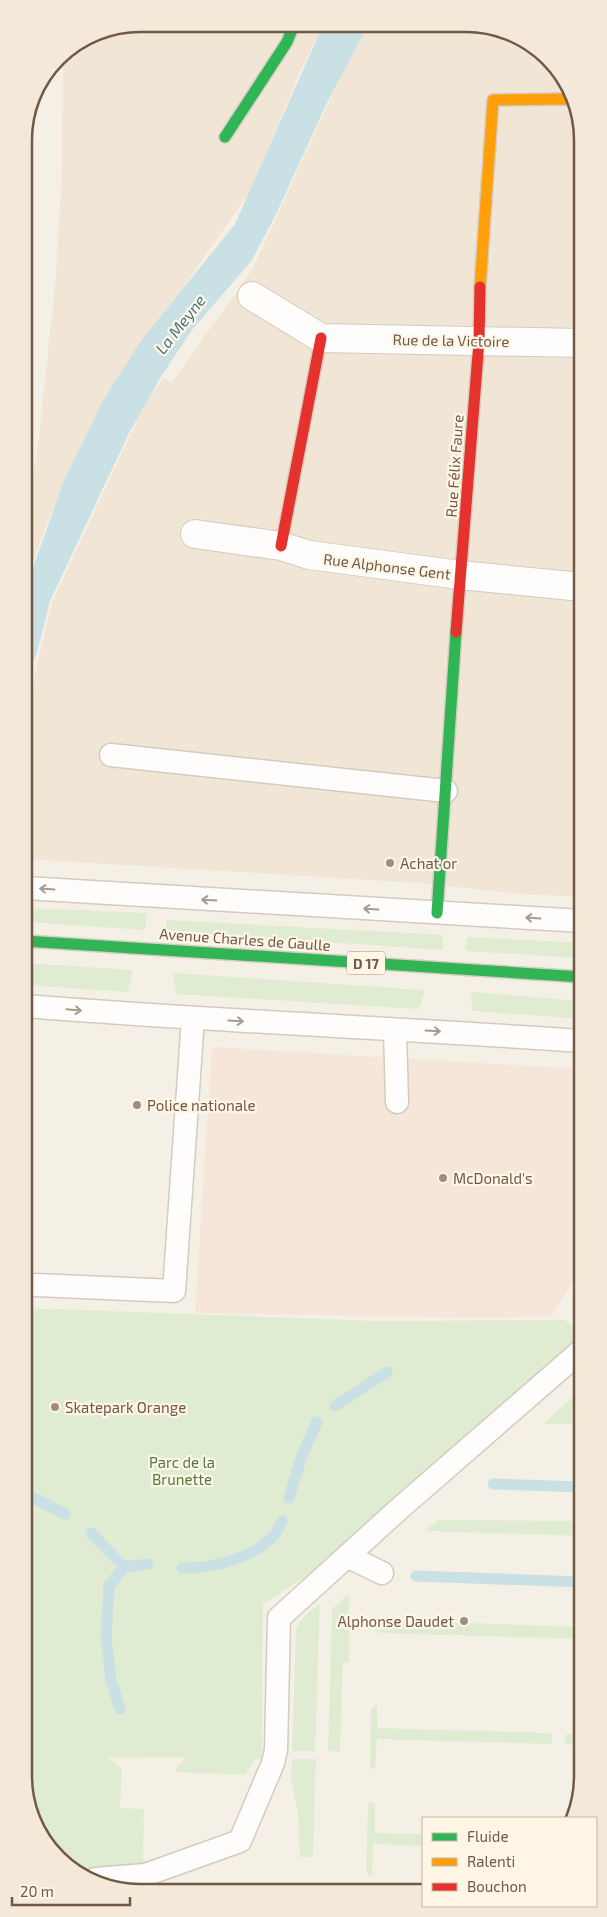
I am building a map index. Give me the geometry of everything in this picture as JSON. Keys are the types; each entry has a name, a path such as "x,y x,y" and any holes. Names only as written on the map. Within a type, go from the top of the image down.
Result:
{"street":[{"path":"225,137 287,42 291,32"},
{"name":"Rue Félix Faure","path":"437,913 460,575 479,340 479,307 493,100 566,99"},
{"path":"252,296 322,338 281,546"},
{"name":"Rue de la Victoire","path":"322,338 574,343"},
{"name":"Rue Alphonse Gent","path":"195,534 281,546 309,556 460,575 574,586"},
{"name":"Avenue Charles de Gaulle","path":"33,941 574,976"}],"lane":[{"path":"110,755 446,791"},
{"path":"33,888 574,921"},
{"path":"32,1007 574,1041"},
{"path":"36,1285 174,1291 193,1018"},
{"path":"395,1030 397,1102"},
{"path":"104,1878 145,1875 240,1841 273,1763 276,1750 279,1618 399,1509 574,1356"},
{"path":"347,1556 382,1573"}],"shaded area":[{"path":"141,32 320,32 300,72 250,192 116,383 79,450 47,523 33,562 33,476 39,436 55,287 62,171 63,65 87,47 113,36"},
{"path":"362,32 466,32 501,38 526,51 543,64 560,87 569,106 574,127 574,897 522,894 418,883 33,859 33,696 35,674 52,602 148,400 163,378 172,382 252,270"},
{"path":"212,1047 574,1069 574,1280 552,1316 483,1318 195,1313"}],"green space":[{"path":"33,908 147,913 145,930 33,923"},
{"path":"167,920 443,935 443,950 165,931"},
{"path":"467,937 574,943 574,958 465,951"},
{"path":"32,963 133,970 128,992 32,986"},
{"path":"173,973 425,990 419,1009 176,994"},
{"path":"471,992 574,1000 574,1018 472,1011"},
{"name":"Parc de la Brunette","path":"32,1308 378,1321 565,1320 574,1327 574,1344 324,1565 263,1604 262,1759 255,1759 245,1775 178,1772 176,1769 185,1757 108,1758 122,1768 120,1808 144,1809 143,1871 86,1869 75,1862 55,1842 44,1824 38,1811 33,1790"},
{"path":"574,1396 574,1424 543,1424"},
{"path":"437,1520 574,1521 574,1536 426,1531"},
{"path":"349,1593 349,1662 343,1663 340,1752 328,1751 332,1609"},
{"path":"320,1604 315,1751 292,1751 296,1630 303,1618"},
{"path":"378,1621 574,1627 574,1639 381,1633 376,1631 376,1623"},
{"path":"377,1704 378,1728 552,1733 552,1744 377,1739 375,1770 370,1765 371,1709"},
{"path":"566,1734 574,1734 574,1745 564,1744"},
{"path":"292,1759 316,1759 313,1857 300,1857 298,1815 291,1779"},
{"path":"371,1802 375,1803 375,1833 422,1834 422,1846 373,1844 372,1876 366,1871 368,1804"}],"water":[{"name":"La Meyne","path":"320,32 364,32 326,105 276,214 252,260 192,330 162,375 129,433 50,601 33,663 33,570 63,483 101,404 140,342 235,224"}],"waterway":[{"path":"335,1406 387,1372"},
{"path":"289,1498 302,1455 317,1422"},
{"path":"493,1484 574,1487"},
{"path":"32,1497 65,1514"},
{"path":"182,1568 219,1564 252,1552 270,1539 282,1521"},
{"path":"91,1533 124,1567"},
{"path":"120,1709 111,1680 106,1637 109,1586 124,1567 148,1564"},
{"path":"416,1576 574,1582"}],"traffic: fast":[{"path":"225,137 287,42 291,32"},
{"path":"437,913 456,632"},
{"path":"33,941 574,976"}],"traffic: slow":[{"path":"480,287 493,100 566,99"}],"traffic: jam":[{"path":"456,632 479,341 480,287"},
{"path":"281,546 321,338"}],"place":[{"name":"Achat or","path":"390,863"},
{"name":"Police nationale","path":"137,1105"},
{"name":"McDonald's","path":"443,1178"},
{"name":"Skatepark Orange","path":"55,1407"},
{"name":"Alphonse Daudet","path":"464,1621"}]}
